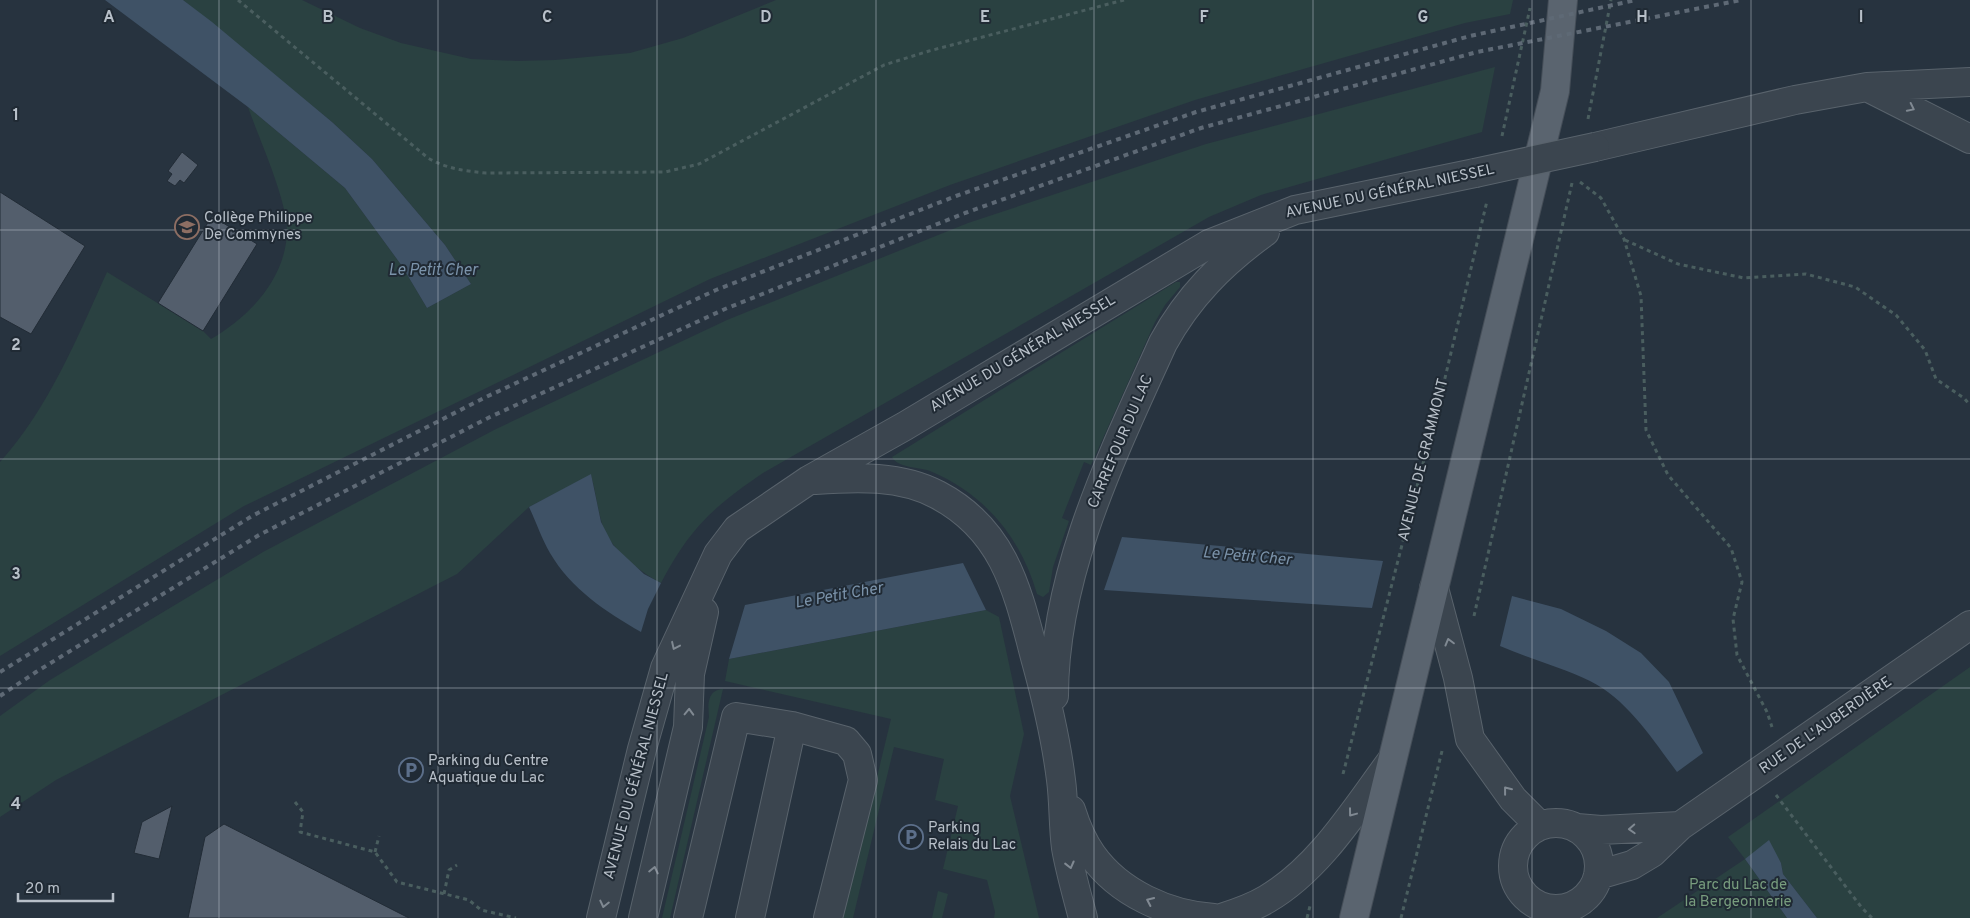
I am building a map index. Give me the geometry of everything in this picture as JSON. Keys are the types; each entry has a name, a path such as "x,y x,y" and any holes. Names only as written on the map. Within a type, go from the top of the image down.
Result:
{"main road":[{"path":"1555,91 1563,0"},
{"path":"1354,918 1555,91 1583,0"}],"street":[{"name":"AVENUE DU GÉNÉRAL NIESSEL","path":"601,918 642,749 665,668 718,554 737,529 809,480 905,426 1208,244 1295,210 1482,184 1591,135 1867,87 1970,82"},
{"path":"1867,87 1970,139"},
{"name":"CARREFOUR DU LAC","path":"1054,727 1056,642 1071,567 1100,490 1163,343 1175,321 1212,275 1234,254 1295,210"},
{"name":"CARREFOUR DU LAC","path":"809,480 854,477 904,483 937,494 967,514 990,537 1009,568 1018,593 1054,727 1062,782 1067,851 1083,918"},
{"name":"AVENUE DU GÉNÉRAL NIESSEL","path":"643,918 688,727 690,674 718,554"},
{"path":"1434,588 1458,678 1470,739 1513,799 1540,826"},
{"name":"RUE DE L'AUBERDIÈRE","path":"1598,875 1632,864 1652,853 1680,826 1970,624"},
{"path":"688,918 736,717 792,726 846,740 858,754 863,780 828,918"},
{"path":"750,918 792,726"},
{"path":"1221,918 1268,899 1299,875 1323,851 1392,760"},
{"name":"CARREFOUR DU LAC","path":"1062,782 1082,840 1092,855 1112,876 1142,897 1170,910 1194,917 1214,918"},
{"path":"1578,828 1588,836 1596,848 1599,862 1598,875 1592,888 1583,899 1571,906 1528,911 1527,898 1518,886 1513,872 1513,858 1518,844 1528,833 1540,826 1552,822 1565,823 1578,828 1601,830 1680,826"}],"path":[{"path":"238,0 428,158 442,166 457,170 486,172 665,172 699,164 884,65 929,51 1124,0"},
{"path":"1502,137 1532,0"},
{"path":"1591,135 1611,0"},
{"path":"1472,623 1573,177 1601,198 1624,239 1641,296 1646,430 1668,475 1732,548 1742,582 1732,619 1737,655 1767,712 1782,756"},
{"name":"AVENUE DE GRAMMONT","path":"1340,783 1445,378 1482,184"},
{"path":"1624,239 1678,264 1744,278 1806,274 1855,287 1896,315 1925,350 1936,379 1964,398 1970,405"},
{"path":"1401,918 1444,744"},
{"path":"1775,792 1862,908 1872,918"},
{"path":"295,802 303,812 300,832 375,852 397,882 470,900 481,910 516,918"},
{"path":"375,852 379,836"},
{"path":"444,894 448,870 457,865"},
{"path":"1307,918 1312,899"}],"green space":[{"path":"183,0 302,0 360,28 401,43 471,59 517,61 555,60 630,53 683,38 776,0 1513,0 1510,14 1465,23 1195,100 950,185 710,279 244,506 0,656 0,462 33,419 61,372 107,272 203,331 211,339 239,320 251,308 263,295 280,265 285,249 286,218 278,186 248,107 345,188 402,266 427,308 471,284 445,245 372,159 332,122"},
{"path":"1495,67 1482,132 1261,195 1209,217 763,473 716,508 704,520 682,547 661,583 633,565 610,540 601,520 591,475 529,507 457,574 56,780 0,817 0,716 50,680 263,552 496,429 727,320 968,223 1206,144"},
{"path":"1176,282 1180,282 1180,287 1165,305 1155,322 1091,465 1084,462 1062,518 1069,521 1053,567 1049,592 1043,597 1037,594 1021,554 1011,537 984,505 950,481 930,471 899,463 892,457"},
{"path":"986,610 999,617 1024,734 1010,796 1039,918 994,918 995,912 987,880 943,869 958,806 935,800 944,759 894,747 853,918 843,918 891,719 725,681 729,659"},
{"path":"1970,667 1970,918 1817,918 1783,874 1781,863 1776,855 1745,859 1728,837"},
{"path":"723,689 670,918 662,918 709,717 711,695"},
{"name":"Parc du Lac de la Bergeonnerie","path":"1745,859 1787,918 1657,918"},
{"path":"938,891 948,894 942,918 932,918"}],"water":[{"name":"Le Petit Cher","path":"105,0 183,0 212,22 332,122 372,159 445,245 471,284 427,308 402,266 345,188 248,107"},
{"path":"591,474 601,522 613,545 644,574 661,583 648,609 641,632 602,608 568,578 550,553 529,507"},
{"path":"1122,537 1383,561 1372,608 1104,590"},
{"path":"963,563 986,610 729,659 745,605"},
{"path":"1512,596 1561,609 1606,631 1641,653 1669,682 1703,753 1677,772 1639,722 1604,689 1579,676 1500,646"},
{"path":"1769,840 1781,863 1783,874 1817,918 1787,918 1745,859"}],"building":[{"path":"182,152 198,165 184,183 180,180 175,186 167,181 172,174 168,171"},
{"path":"0,192 85,246 31,334 0,317"},
{"path":"212,216 257,244 203,331 158,303"},
{"path":"172,806 159,859 134,853 142,822"},
{"path":"224,824 409,918 188,918 205,837"}],"railway":[{"path":"0,672 252,516 486,397 716,290 956,196 1196,112 1470,36 1636,0"},
{"path":"0,696 259,535 490,417 725,309 965,213 1201,128 1477,52 1741,0"}],"place":[{"name":"Collège Philippe De Commynes","path":"187,227"},
{"name":"Parking du Centre Aquatique du Lac","path":"411,770"},
{"name":"Parking Relais du Lac","path":"911,837"}]}
